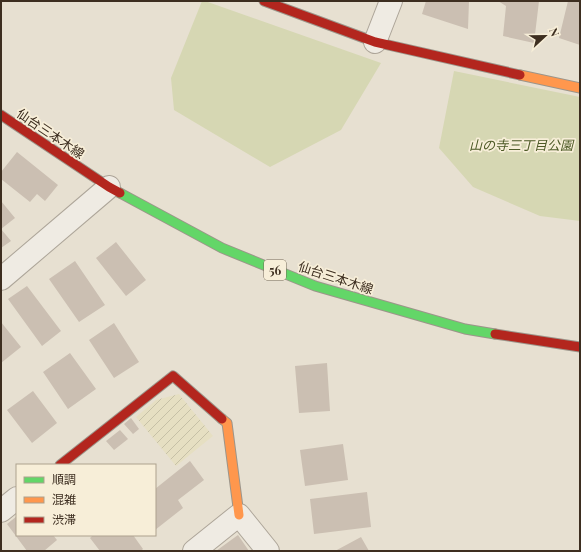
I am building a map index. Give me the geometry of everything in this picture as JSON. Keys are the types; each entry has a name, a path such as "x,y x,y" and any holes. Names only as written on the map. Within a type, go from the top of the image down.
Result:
{"street":[{"path":"264,1 376,42 580,88"},
{"path":"376,42 391,1"},
{"name":"仙台三本木線","path":"1,115 109,187 222,248 315,286 465,330 580,347"},
{"path":"1,279 109,187"},
{"path":"61,464 173,376 227,423 238,515 268,551"},
{"path":"1,511 16,499"},
{"path":"194,551 238,515"}],"shaded area":[{"path":"179,394 213,436 176,466 136,417 156,400"}],"green space":[{"path":"202,1 381,63 341,130 270,167 174,110 171,78"},
{"name":"山の寺三丁目公園","path":"454,71 580,97 580,221 540,216 473,187 439,148"}],"building":[{"path":"426,1 469,1 468,29 422,14"},
{"path":"498,1 539,1 534,43 503,36 506,6"},
{"path":"568,1 580,1 580,45 559,38"},
{"path":"17,152 58,185 45,201 37,194 30,202 1,179 1,172"},
{"path":"1,201 15,218 1,229"},
{"path":"1,229 11,241 1,248"},
{"path":"116,242 146,280 126,296 96,258"},
{"path":"75,261 105,305 79,322 49,279"},
{"path":"27,286 61,331 42,346 8,299"},
{"path":"1,322 21,347 1,363"},
{"path":"114,323 139,362 114,378 89,340"},
{"path":"70,353 96,389 68,409 43,372"},
{"path":"327,363 330,411 299,413 295,366"},
{"path":"33,391 57,423 32,443 7,410"},
{"path":"131,418 139,429 133,434 124,424"},
{"path":"120,430 128,439 114,450 106,441"},
{"path":"343,444 348,480 305,486 300,450"},
{"path":"190,461 204,480 178,500 183,508 156,529 156,488"},
{"path":"367,492 371,527 314,534 310,499"},
{"path":"16,517 16,536 54,536 57,540 44,551 27,551 7,524"},
{"path":"238,535 249,551 216,551"},
{"path":"92,536 134,536 143,549 141,551 100,551 90,538"},
{"path":"361,537 369,551 335,551"}],"traffic: fast":[{"path":"120,193 222,248 315,286 465,329 495,334"}],"traffic: slow":[{"path":"520,75 580,88"},
{"path":"222,419 227,423 239,515"}],"traffic: jam":[{"path":"264,1 375,42 520,75"},
{"path":"1,115 120,193"},
{"path":"495,334 580,347"},
{"path":"61,464 173,376 222,419"}]}
